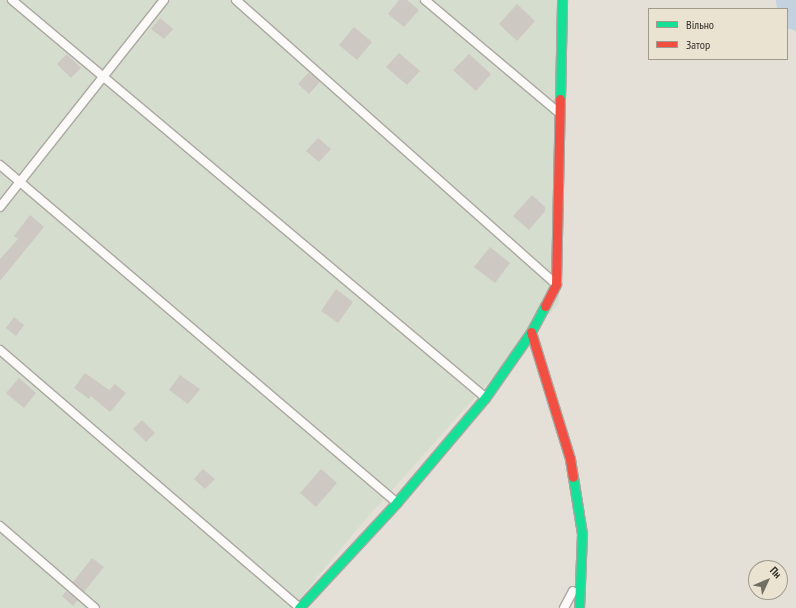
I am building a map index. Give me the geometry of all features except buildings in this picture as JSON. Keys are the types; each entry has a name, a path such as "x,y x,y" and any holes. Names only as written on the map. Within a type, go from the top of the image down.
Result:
{"street":[{"path":"299,608 397,502 485,398 531,332 556,284 562,0"},
{"path":"531,332 570,459 582,534 579,608"}],"lane":[{"path":"12,0 485,398"},
{"path":"0,207 21,183 105,77 164,0"},
{"path":"236,0 556,284"},
{"path":"425,0 560,114"},
{"path":"0,165 397,502"},
{"path":"0,350 299,608"},
{"path":"0,526 95,608"},
{"path":"564,608 579,580"}],"green space":[{"path":"0,0 557,0 559,303 352,535 292,608 0,608"}],"water":[{"path":"776,0 796,0 796,31 788,28 788,8 777,8"}],"traffic: fast":[{"path":"560,99 562,0"},
{"path":"299,608 397,502 485,398 531,332 545,306"},
{"path":"573,477 582,534 579,608"}],"traffic: jam":[{"path":"545,306 556,284 560,99"},
{"path":"531,332 570,459 573,477"}]}
